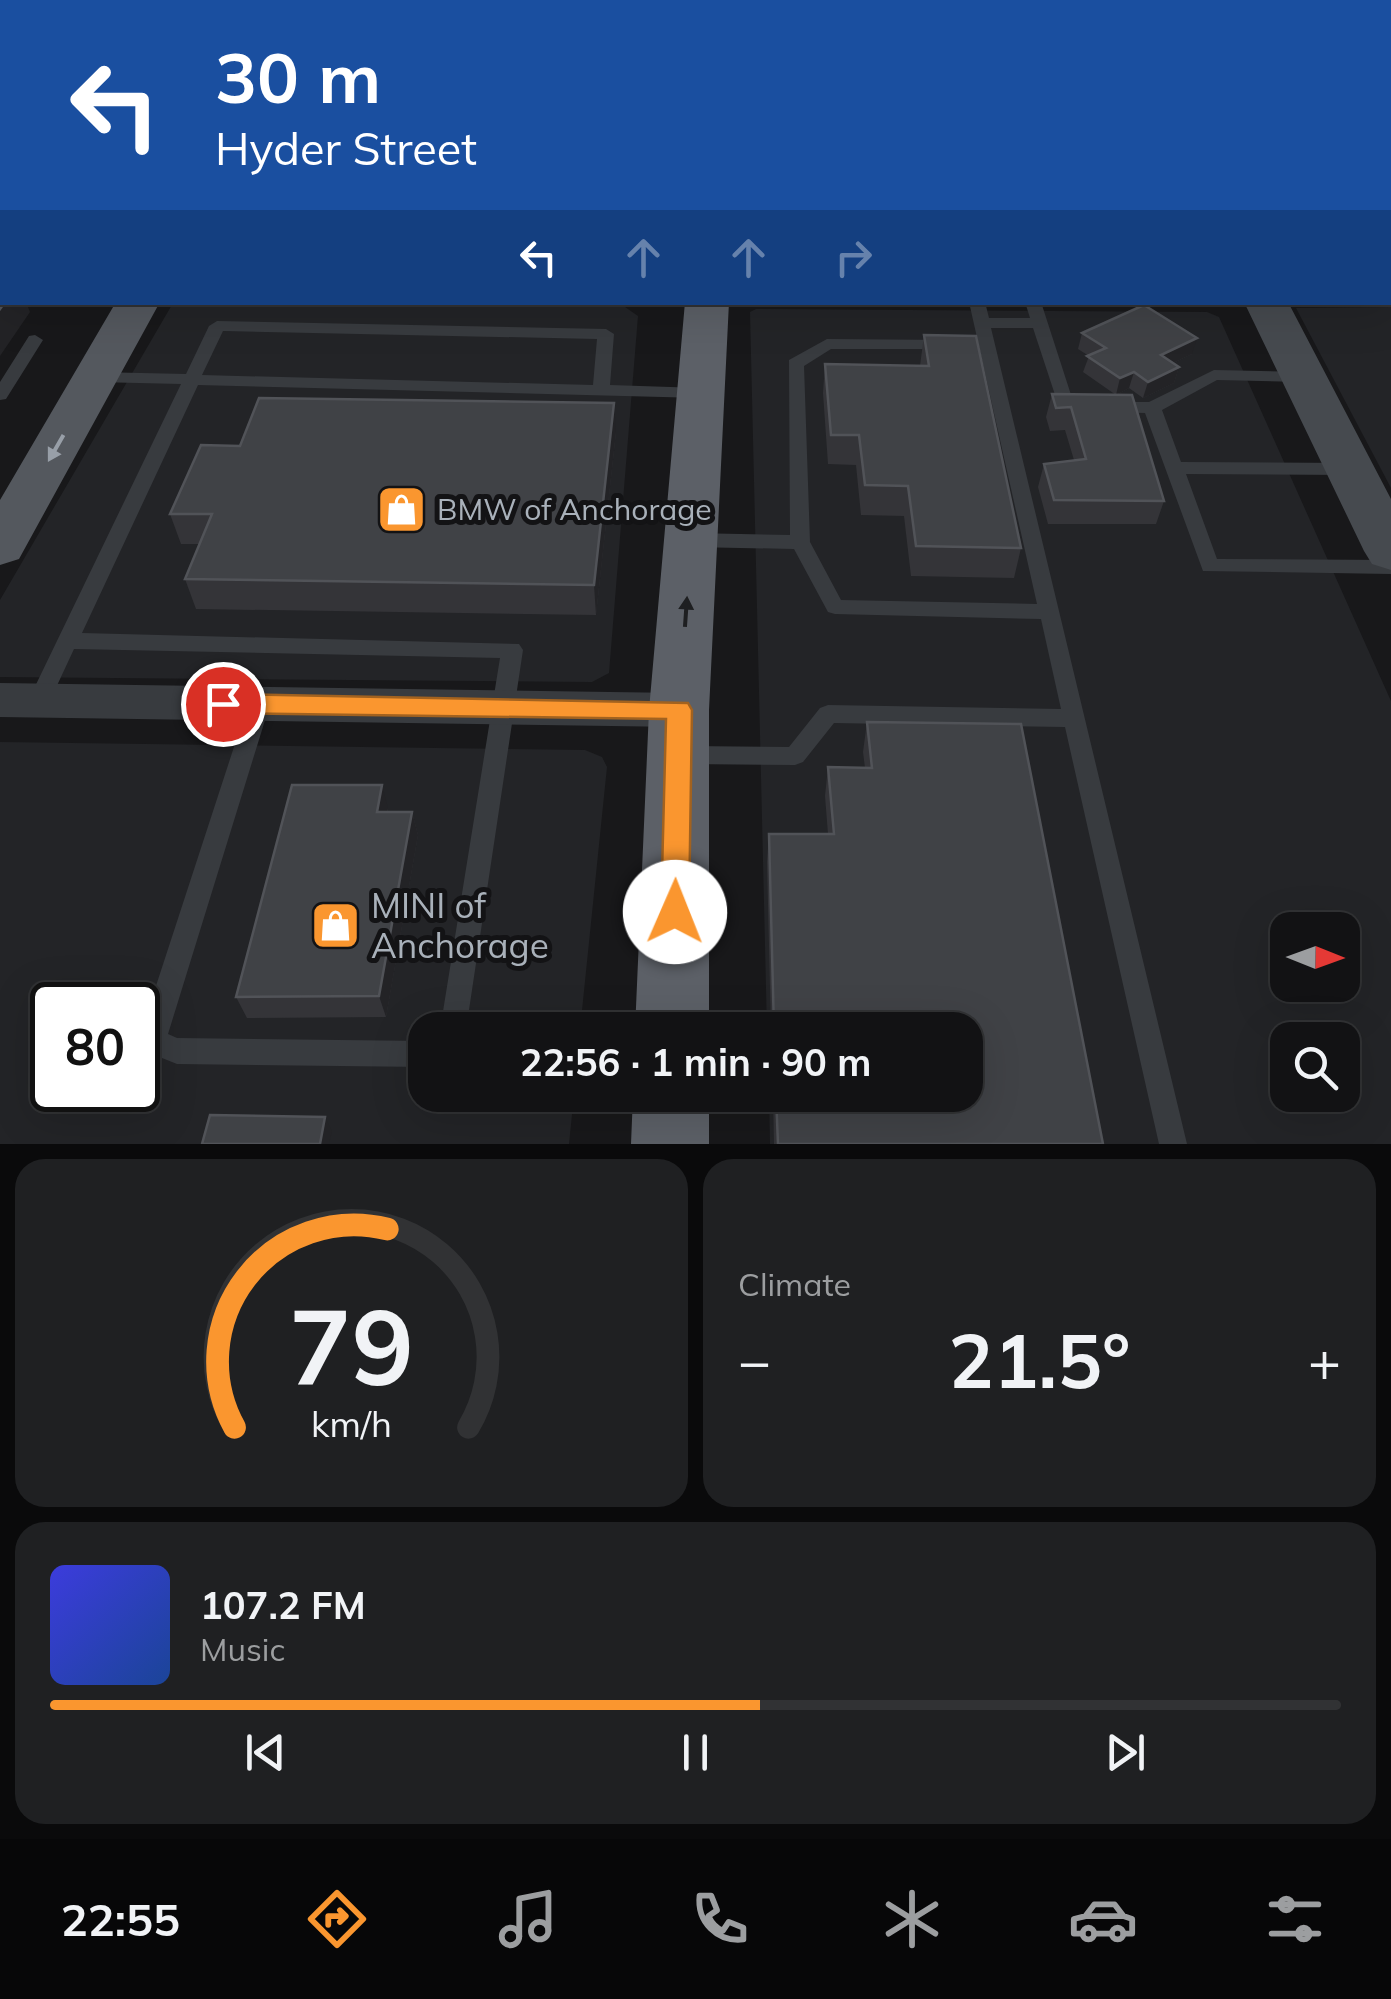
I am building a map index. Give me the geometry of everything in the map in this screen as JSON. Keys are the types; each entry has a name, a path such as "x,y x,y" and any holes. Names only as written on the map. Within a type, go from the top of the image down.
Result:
{"highway":[{"path":"672,1012 679,732 708,305"},
{"path":"670,1144 671,1112"}],"main road":[{"path":"0,546 136,305"},
{"path":"1268,305 1391,551"}],"street":[{"path":"20,701 504,707 679,732"}],"lane":[{"path":"1034,305 1066,406 1152,408 1214,375 1304,376"},
{"path":"1040,324 979,312 1173,1144"},
{"path":"20,701 67,640 217,326 606,334 600,390"},
{"path":"0,395 36,340"},
{"path":"987,346 827,344 795,364 800,542 835,607 1049,612"},
{"path":"96,376 701,393"},
{"path":"1152,408 1210,566 1391,567"},
{"path":"1174,468 1350,469"},
{"path":"691,540 800,542"},
{"path":"67,640 512,650 456,1012"},
{"path":"260,704 152,1042 177,1051 408,1054"},
{"path":"679,732 795,756 828,714 1074,718"}],"shaded area":[{"path":"172,305 622,305 638,316 609,673 592,682 0,677 0,600"},
{"path":"1391,307 1391,488 1296,308"},
{"path":"750,312 1207,312 1219,317 1391,701 1391,1144 770,1144 769,1112 983,1112 983,1012 767,1012"},
{"path":"0,742 585,750 602,757 607,767 582,1012 408,1012 408,1112 572,1112 569,1144 0,1144"}],"building":[{"path":"1144,305 1197,338 1161,355 1179,367 1148,382 1134,372 1120,378 1087,356 1106,348 1082,333"},
{"path":"924,335 976,336 1021,548 916,546 908,486 865,485 859,435 831,435 825,364 929,366"},
{"path":"1052,394 1132,395 1164,501 1054,500 1044,464 1086,459 1071,407 1056,408"},
{"name":"BMW of Anchorage","path":"259,398 614,403 594,585 185,579 212,514 170,514 201,445 240,446"},
{"path":"867,722 1021,724 1103,1144 778,1144 777,1112 983,1112 983,1012 774,1012 769,834 834,834 828,767 872,768"},
{"name":"MINI of Anchorage","path":"292,785 382,785 377,812 412,812 379,996 236,997"},
{"path":"210,1115 325,1117 320,1144 202,1144"}],"place":[{"name":"BMW of Anchorage","path":"402,510"},
{"name":"MINI of Anchorage","path":"336,926"}],"route":[{"path":"223,704 679,710 675,912"}]}
